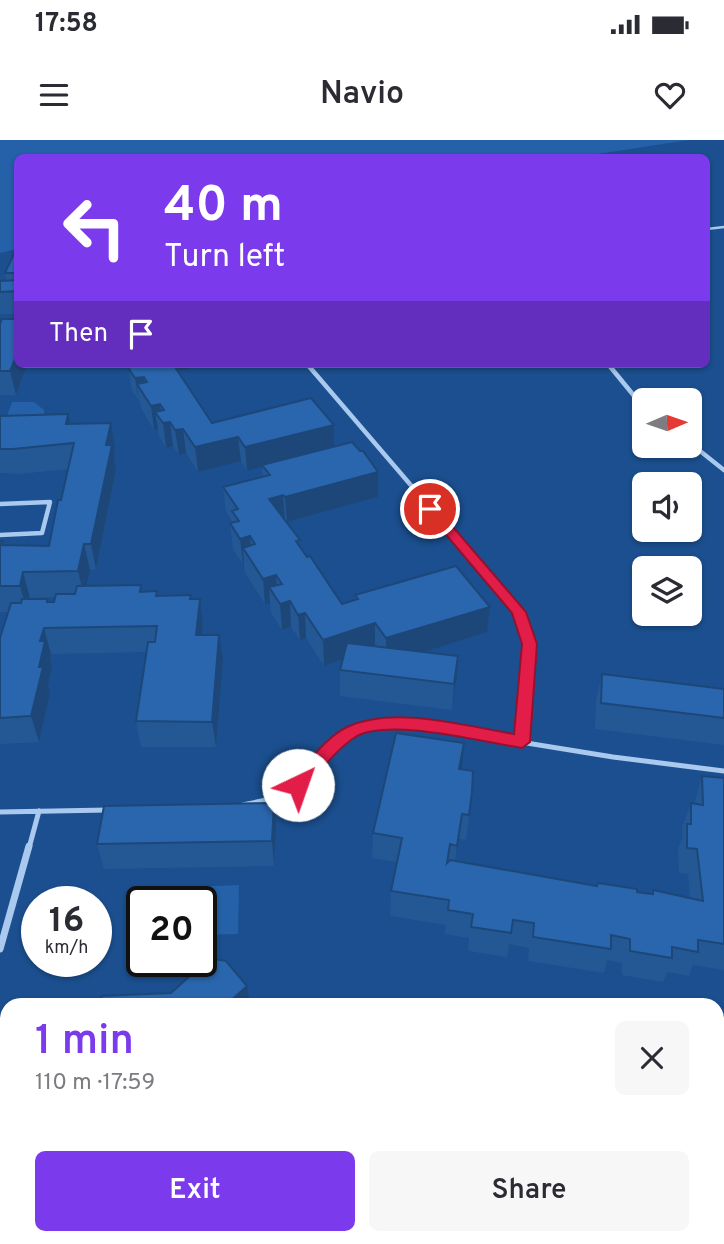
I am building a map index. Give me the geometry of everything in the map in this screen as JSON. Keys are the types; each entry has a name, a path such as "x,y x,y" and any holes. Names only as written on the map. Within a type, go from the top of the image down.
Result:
{"lane":[{"path":"310,368 519,612 529,644 522,742"},
{"path":"611,368 632,393"},
{"path":"702,453 724,470"},
{"path":"0,504 50,502 42,533 0,535"},
{"path":"230,805 271,799 298,785 328,752 352,732 372,726 403,723 724,771"},
{"path":"0,812 113,810"},
{"path":"0,949 39,811"}],"shaded area":[{"path":"0,140 689,140 598,154 14,154 14,250 0,253"},
{"path":"12,402 34,402 44,410 44,415 2,429"},
{"path":"239,885 238,934 217,935 217,886 214,886"}],"building":[{"path":"14,254 14,273 5,273"},
{"path":"14,280 14,291 0,292 0,281"},
{"path":"2,319 14,319 14,362 10,371 0,371"},
{"path":"128,368 176,368 212,423 311,398 334,425 245,447 238,437 195,447 183,429 175,430 170,422 163,423 155,412 164,410 160,404 151,406 137,384 147,382 144,377 135,378"},
{"path":"68,414 66,424 111,423 106,445 112,445 91,544 84,544 78,571 23,572 20,586 0,586 0,541 3,541 2,545 49,546 58,500 61,500 74,443 0,449 0,416"},
{"path":"352,442 363,451 378,472 269,499 342,604 358,599 355,595 456,566 490,607 386,638 375,623 323,640 305,613 298,615 290,601 280,604 269,587 282,584 276,575 263,579 243,548 255,544 250,536 240,539 230,523 239,521 232,511 238,509 223,487 270,475 262,465"},
{"path":"141,585 140,592 157,591 156,596 191,595 190,599 200,599 196,635 219,635 212,722 136,721 148,642 155,642 157,626 44,628 40,641 45,641 39,667 43,667 31,716 0,718 0,638 11,603 21,603 22,599 47,599 47,602 54,602 56,594 75,594 77,586"},
{"path":"347,643 458,656 454,684 340,670"},
{"path":"602,674 724,689 724,718 601,703"},
{"path":"396,733 464,743 459,769 473,771 469,815 462,814 457,846 450,844 447,863 450,860 597,886 598,883 637,889 637,892 653,894 653,890 703,901 697,849 687,848 687,824 691,824 691,803 703,805 702,776 724,778 724,944 698,940 698,952 672,947 672,958 630,951 630,939 611,935 611,949 533,937 534,923 513,920 511,933 471,927 473,914 448,910 449,900 391,891 402,838 373,833"},
{"path":"274,803 272,841 97,844 104,806"},
{"path":"217,959 226,961 247,986 234,998 102,996 171,993 189,977 217,977"}],"route":[{"path":"298,785 328,752 352,732 372,726 403,723 522,742 529,644 519,612 430,509"}]}
